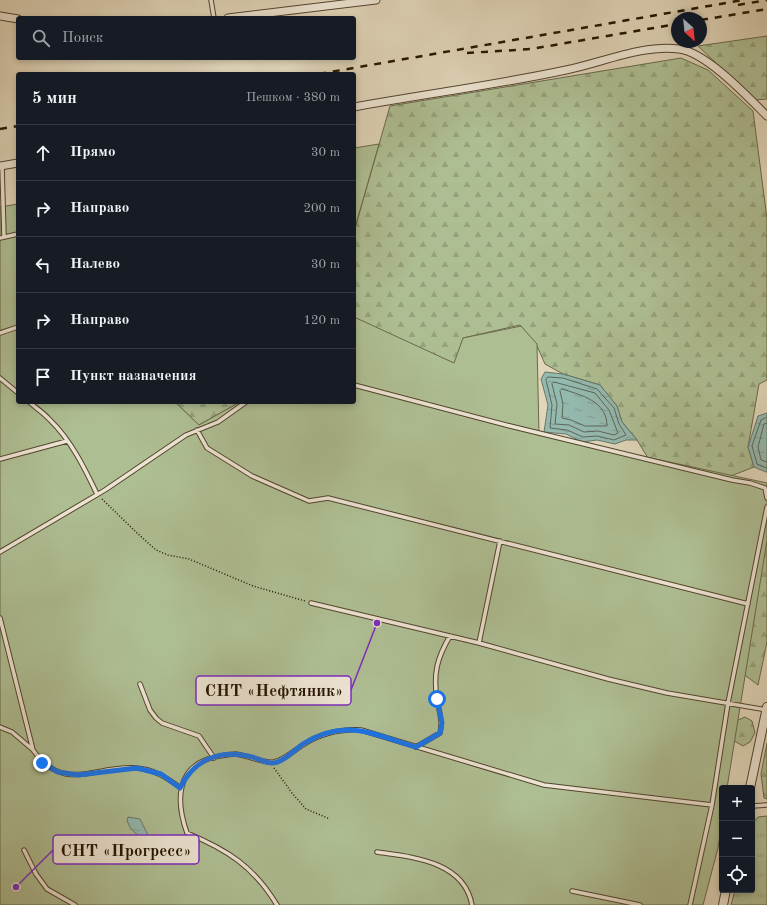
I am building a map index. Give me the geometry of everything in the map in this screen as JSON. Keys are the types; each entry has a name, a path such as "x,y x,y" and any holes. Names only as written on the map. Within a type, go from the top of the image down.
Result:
{"street":[{"path":"244,16 376,0"},
{"path":"0,16 16,19"},
{"path":"356,107 566,70 651,49 680,48 707,62 745,94 767,116"},
{"path":"1,165 16,163"},
{"path":"751,785 767,708"},
{"path":"723,905 725,893"}],"lane":[{"path":"211,0 214,16"},
{"path":"1,165 2,238 16,234"},
{"path":"0,333 16,328"},
{"path":"0,378 16,392"},
{"path":"356,386 510,426 732,480 750,483 765,488 767,498"},
{"path":"31,404 51,420 67,441 88,474 97,494"},
{"path":"0,552 97,494 186,435 218,422 243,404"},
{"path":"198,430 207,448 252,476 309,502 328,498 748,604"},
{"path":"0,459 67,441"},
{"path":"690,905 712,805 728,703 767,507"},
{"path":"479,643 500,541"},
{"path":"311,603 479,643 615,681 667,693 767,708"},
{"path":"0,618 33,750"},
{"path":"416,747 440,733 442,723 434,675 441,651 450,636"},
{"path":"140,684 150,710 156,718 162,723 199,736 214,758"},
{"path":"0,727 12,732 33,750 42,763 58,772 78,775 137,768 161,774 180,788"},
{"path":"277,905 270,892 237,858 219,847 187,833 180,814 180,788 187,775 195,766 214,758 235,754 272,763 283,759 304,744 317,738 343,729 361,730 544,785 712,805"},
{"path":"755,806 767,805"},
{"path":"24,850 36,874 47,889 75,905"},
{"path":"377,852 420,859 449,871 467,889 472,905"},
{"path":"572,891 640,905"}],"path":[{"path":"97,494 118,516 156,550 168,555 189,559 253,586 311,603"},
{"path":"272,763 275,771 306,809 330,819"}],"green space":[{"path":"767,36 767,99 755,100 700,48 707,48 707,45"},
{"path":"681,58 708,70 753,111 767,219 767,380 759,384 748,447 754,467 718,481 651,463 637,440 622,422 617,406 600,385 563,374 545,364 537,346 520,325 463,338 457,368 356,321 356,225 390,106"},
{"path":"379,144 356,224 356,148"},
{"path":"16,204 16,404 177,404 199,425 236,404 356,404 356,318 454,363 463,338 521,326 537,344 539,434 767,483 767,540 727,785 719,785 719,841 703,905 0,905 0,207"},
{"path":"177,404 236,404 199,425"},
{"path":"767,519 767,642 758,685 742,673"},
{"path":"745,717 752,721 755,733 750,742 743,746 731,739 732,723"},
{"path":"767,743 767,799 764,798 761,774"},
{"path":"767,816 767,905 731,905 734,893 755,893 755,820 758,817"}],"water":[{"path":"545,372 563,374 600,385 617,406 622,422 637,440 626,440 615,444 597,440 582,442 566,434 544,432 548,405 541,379"},
{"path":"767,413 766,472 754,467 748,447 758,416"},
{"path":"128,817 140,819 149,837 149,841 146,842 131,829 127,821"}],"railway":[{"path":"330,72 743,0"},
{"path":"738,5 767,0"},
{"path":"707,19 767,9"},
{"path":"467,53 531,49 671,25"},
{"path":"0,129 16,126"}],"place":[{"name":"СНТ «Нефтяник»","path":"377,623"},
{"name":"СНТ «Прогресс»","path":"16,887"}],"route":[{"path":"42,763 58,772 78,775 137,768 161,774 180,788 187,775 195,766 208,759 235,754 249,756 272,763 283,759 304,744 323,735 343,729 361,730 416,747 440,733 442,723 437,699"}]}
